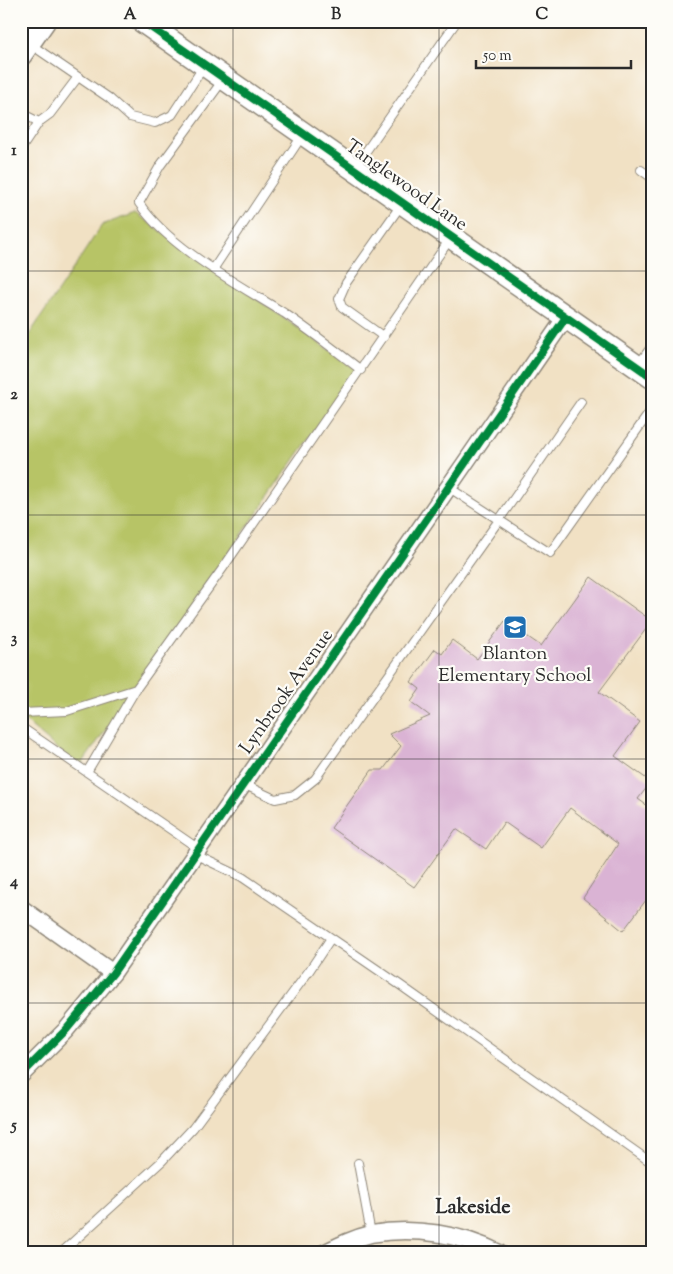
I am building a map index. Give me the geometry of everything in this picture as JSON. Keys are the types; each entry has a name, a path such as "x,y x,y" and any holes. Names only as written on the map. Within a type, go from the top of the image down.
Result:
{"main road":[{"path":"25,48 44,21"},
{"name":"Tanglewood Lane","path":"142,21 644,372"}],"street":[{"name":"Lynbrook Avenue","path":"21,1075 66,1030 113,973 566,317"},
{"path":"21,908 113,973"},
{"path":"324,1253 347,1242 371,1234 395,1232 430,1232 455,1236 486,1246 499,1253"}],"lane":[{"path":"354,169 457,21"},
{"path":"25,48 78,77 109,98 130,117 155,122 172,115 205,65"},
{"path":"21,149 39,122 50,114 78,77"},
{"path":"224,78 160,166 139,203 148,216 186,250 293,319 361,370"},
{"path":"21,113 39,122"},
{"path":"214,268 304,134"},
{"path":"641,170 652,178"},
{"path":"384,337 342,307 338,299 346,282 402,203"},
{"path":"87,772 136,689 224,568 452,237"},
{"path":"644,372 652,346"},
{"path":"243,784 274,799 295,795 315,779 581,402"},
{"path":"448,487 550,554 652,409"},
{"path":"21,713 67,711 136,689"},
{"path":"21,727 196,851 242,876 652,1163"},
{"path":"61,1253 162,1161 193,1128 309,971 331,938"},
{"path":"358,1163 371,1234"}],"green space":[{"path":"135,213 357,370 79,768 21,717 21,347 102,225"}],"building":[{"path":"591,577 652,621 599,692 640,722 615,756 651,782 638,799 652,809 652,892 623,931 583,898 618,844 570,808 541,848 504,822 486,849 456,829 414,887 331,828 372,770 383,770 401,746 389,734 430,716 411,702 420,689 411,682 435,649 442,654 452,640 477,659 505,621 541,646"}],"cycle path":[{"path":"142,21 652,377"},
{"path":"21,1075 66,1030 113,973 566,317"}],"place":[{"name":"Blanton Elementary School","path":"515,627"}],"district":[{"name":"Lakeside","path":"473,1208"}]}
